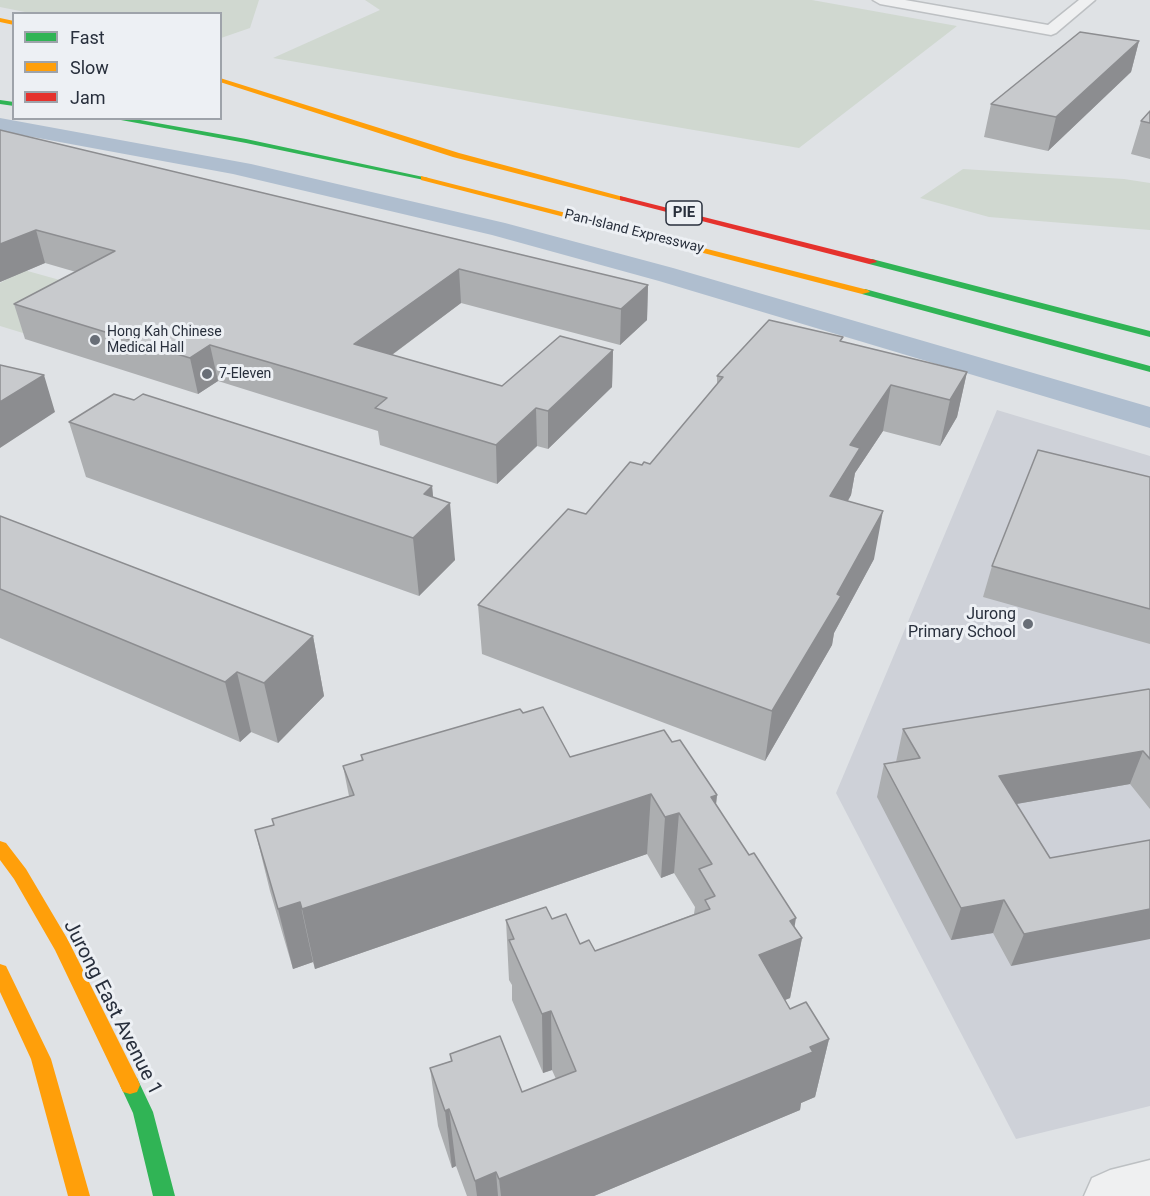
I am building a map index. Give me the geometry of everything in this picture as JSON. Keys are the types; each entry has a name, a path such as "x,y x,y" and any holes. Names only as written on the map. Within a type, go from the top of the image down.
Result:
{"main road":[{"name":"Pan-Island Expressway","path":"222,81 456,155 1150,334"},
{"name":"Pan-Island Expressway","path":"125,120 403,172 863,291 1150,369"},
{"name":"Jurong East Avenue 1","path":"0,848 20,874 62,945 143,1112 164,1196"},
{"path":"0,972 41,1059 79,1196"}],"street":[{"path":"880,0 1032,19"},
{"path":"923,0 1032,19 1055,26 1088,0"},
{"path":"1110,1196 1150,1186"}],"shaded area":[{"path":"0,0 259,0 250,28 222,38 222,12 25,12 0,7"},
{"path":"365,0 812,0 957,26 799,148 273,58 380,10"},
{"path":"963,169 1124,179 1150,183 1150,230 989,217 920,198"},
{"path":"24,270 99,291 23,333 0,326 0,283"},
{"name":"Jurong Primary School","path":"997,410 1150,456 1150,1106 1016,1139 836,793"}],"water":[{"path":"0,118 251,164 505,223 673,268 1150,407 1150,428 659,281 492,235 233,174 0,131"}],"building":[{"path":"1080,32 1139,41 1056,117 991,104"},
{"path":"1150,111 1150,123 1141,121"},
{"path":"0,130 648,285 621,309 459,269 354,344 502,386 560,336 613,350 548,411 536,408 496,445 375,408 387,398 210,345 190,358 14,304 115,251 36,230 0,244"},
{"path":"769,320 843,337 840,341 967,372 950,400 891,385 850,445 860,448 830,496 883,511 837,594 841,596 772,711 478,605 568,509 586,514 630,462 650,464 723,377 717,376"},
{"path":"0,365 44,375 0,402"},
{"path":"114,394 134,400 143,394 432,486 424,494 450,503 413,538 69,422"},
{"path":"1038,450 1150,477 1150,609 992,566"},
{"path":"0,516 313,636 264,683 237,672 225,682 0,589"},
{"path":"1149,689 1150,759 1143,751 999,776 1050,858 1150,840 1150,909 1024,934 1004,900 961,908 884,764 920,758 903,729"},
{"path":"543,707 570,757 664,730 672,742 680,740 717,795 711,797 749,855 754,853 796,918 790,921 802,938 759,955 790,1009 806,1002 829,1039 810,1047 813,1052 499,1179 496,1172 475,1181 449,1109 445,1111 430,1068 452,1061 450,1054 500,1036 522,1092 576,1071 551,1011 542,1014 509,940 514,939 506,920 546,907 552,919 566,914 580,944 589,940 595,951 710,909 705,900 715,896 699,869 712,864 679,813 665,817 651,794 302,909 300,902 278,909 255,830 274,825 272,819 354,795 343,766 363,760 361,755 520,709 523,713"}],"traffic: fast":[{"path":"0,102 12,104"},
{"path":"125,120 246,141 424,178"},
{"path":"872,262 1150,334"},
{"path":"865,292 1150,369"},
{"path":"130,1085 143,1112 164,1196"}],"traffic: slow":[{"path":"0,20 12,23"},
{"path":"222,81 456,155 623,198"},
{"path":"424,178 865,292"},
{"path":"0,848 20,874 62,945 130,1085"},
{"path":"0,972 41,1059 79,1196"}],"traffic: jam":[{"path":"623,198 872,262"}],"place":[{"name":"Hong Kah Chinese Medical Hall","path":"95,340"},
{"name":"7-Eleven","path":"207,374"},
{"name":"Jurong Primary School","path":"1028,624"}]}
